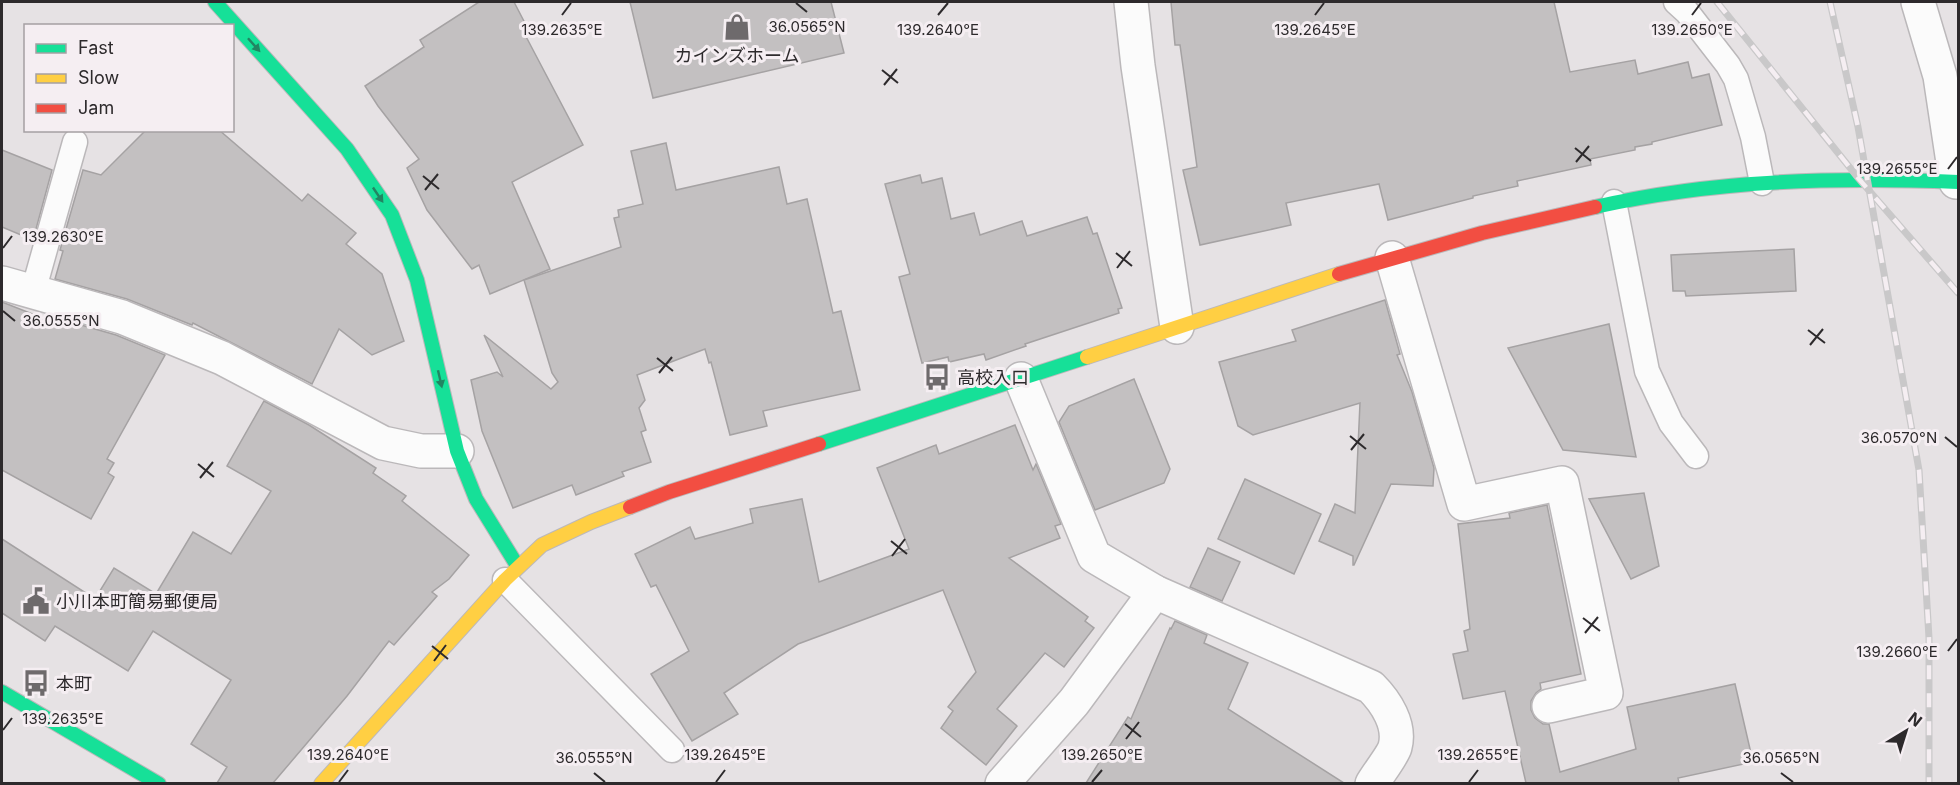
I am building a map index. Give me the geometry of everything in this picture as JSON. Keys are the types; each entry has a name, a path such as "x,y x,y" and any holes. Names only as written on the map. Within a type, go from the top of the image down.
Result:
{"main road":[{"path":"215,2 347,149 392,215 417,280 457,451 476,499 511,573"},
{"path":"321,783 511,573 542,545 591,522 659,496 1392,258 1614,202 1762,183 1859,179 1957,182"},
{"path":"2,692 159,783"}],"street":[{"path":"1131,2 1177,327"},
{"path":"1918,2 1940,76 1957,182"},
{"path":"1392,258 1464,504 1562,483 1606,693 1548,706"},
{"path":"2,283 122,317 222,358 383,443 421,451 457,451"},
{"path":"1021,379 1094,556 1129,579 1155,592 1371,687 1382,698 1390,710 1395,730 1395,748 1372,783"},
{"path":"1002,783 1074,702 1155,592"}],"lane":[{"path":"1676,2 1694,21 1736,79 1753,137 1762,183"},
{"path":"33,292 75,142"},
{"path":"1614,202 1647,371 1671,423 1696,456"},
{"path":"511,573 672,750"}],"building":[{"path":"479,2 514,2 527,27 522,29 583,145 512,182 550,269 490,294 479,265 472,269 427,210 407,168 419,159 365,86 424,47 420,40"},
{"name":"カインズホーム","path":"630,2 831,2 844,53 653,98"},
{"path":"1171,2 1554,2 1570,72 1635,60 1638,74 1688,62 1692,78 1709,74 1722,125 1652,142 1652,144 1635,147 1635,150 1590,159 1591,165 1517,181 1518,186 1388,220 1379,184 1286,203 1291,225 1200,245 1183,170 1197,167 1180,45 1175,45"},
{"path":"144,132 221,132 302,201 308,194 356,233 346,244 382,274 404,341 372,355 339,329 312,384 193,323 192,325 127,299 55,279 63,251 60,250 83,170 101,175"},
{"path":"666,143 676,190 779,167 787,204 807,199 833,313 841,311 860,390 763,411 767,426 730,435 711,362 709,363 705,349 637,375 645,400 639,408 646,430 641,432 651,462 622,472 624,476 576,495 572,485 513,508 482,431 471,380 497,372 503,377 484,335 551,389 558,382 552,373 524,280 621,247 614,218 619,217 618,210 643,204 631,151"},
{"path":"2,150 52,170 33,240 2,227"},
{"path":"920,175 922,183 942,178 951,219 974,213 980,235 1022,221 1027,236 1087,217 1093,234 1097,233 1122,308 1118,309 1119,313 1025,344 1026,346 986,360 984,354 949,362 948,357 922,363 899,277 910,274 885,184"},
{"path":"1794,249 1796,291 1686,296 1685,291 1673,291 1671,255"},
{"path":"1385,300 1400,354 1397,355 1412,392 1434,468 1433,486 1391,484 1353,565 1353,556 1319,541 1335,504 1355,513 1360,403 1253,435 1238,426 1219,362 1296,341 1292,330"},
{"path":"2,302 45,319 46,315 116,335 165,355 107,459 114,463 108,473 114,477 91,519 2,470"},
{"path":"1609,324 1636,457 1563,450 1508,348"},
{"path":"1134,379 1170,469 1164,483 1095,510 1059,422 1069,406"},
{"path":"264,401 309,425 376,468 373,473 406,496 402,501 469,555 449,579 432,592 437,596 394,645 389,641 347,696 273,783 217,783 227,767 191,744 231,680 153,631 128,671 55,626 45,641 2,613 2,539 95,599 114,568 156,594 193,532 231,554 271,491 227,466"},
{"path":"1015,425 1033,470 1036,464 1061,524 1055,526 1060,538 1009,558 1088,617 1085,621 1094,628 1064,667 1045,653 997,709 1017,726 986,765 941,728 953,711 948,707 976,672 943,590 798,644 724,693 738,714 692,741 651,674 689,651 656,585 651,587 635,554 690,527 695,539 753,523 750,509 802,499 819,582 909,549 877,468 936,445 939,454"},
{"path":"1245,479 1321,514 1294,574 1218,539"},
{"path":"1644,493 1659,566 1631,579 1589,499"},
{"path":"1547,505 1581,674 1540,683 1541,689 1531,701 1531,710 1535,718 1543,724 1549,724 1560,772 1636,749 1627,707 1735,684 1753,762 1678,778 1679,783 1526,783 1505,691 1463,699 1453,654 1468,651 1464,631 1470,629 1458,524 1510,518 1509,513"},
{"path":"1208,548 1240,562 1222,601 1190,587"},
{"path":"1175,621 1207,635 1204,643 1248,663 1228,709 1344,783 1086,783 1128,717 1131,719"}],"railway":[{"path":"1717,2 1859,179 1958,293"},
{"path":"1830,2 1858,127 1919,470 1929,638 1929,784"}],"traffic: fast":[{"path":"215,2 347,149 392,215 417,280 457,451 476,499 518,567"},
{"path":"1595,207 1685,191 1775,182 1867,180 1958,182"},
{"path":"819,444 1087,357"},
{"path":"2,692 159,784"}],"traffic: slow":[{"path":"1087,357 1339,274"},
{"path":"321,784 505,580 542,545 630,507"}],"traffic: jam":[{"path":"1339,274 1482,233 1595,207"},
{"path":"630,507 669,492 819,444"}],"place":[{"name":"カインズホーム","path":"737,27"},
{"name":"高校入口","path":"937,377"},
{"name":"小川本町簡易郵便局","path":"36,601"},
{"name":"本町","path":"36,683"}]}
